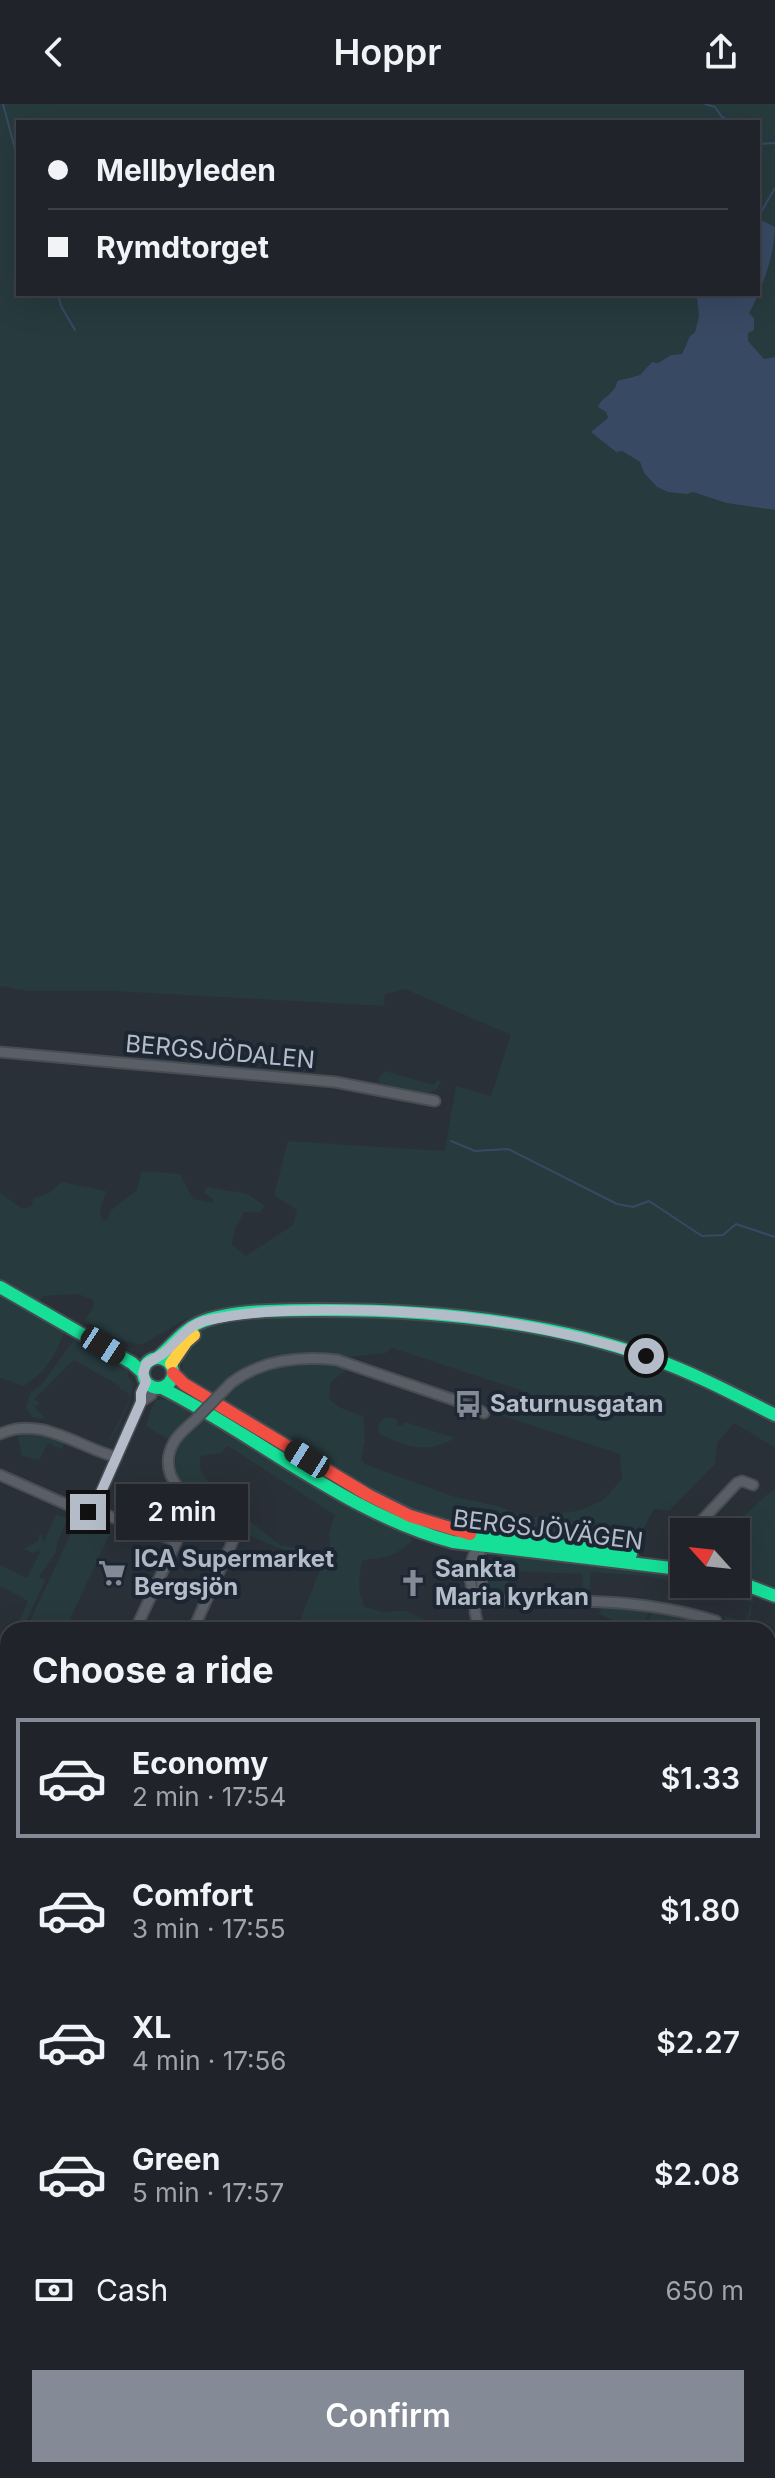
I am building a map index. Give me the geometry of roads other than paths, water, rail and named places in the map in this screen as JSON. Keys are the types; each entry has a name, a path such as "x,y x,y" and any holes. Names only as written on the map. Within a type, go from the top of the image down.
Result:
{"street":[{"name":"BERGSJÖDALEN","path":"0,1052 335,1082 435,1101"},
{"name":"BERGSJÖVÄGEN","path":"0,1287 132,1363 152,1382 362,1506 423,1534 453,1542 479,1540 606,1550 670,1561"},
{"path":"152,1382 146,1364 187,1330 205,1321 250,1312 371,1310 436,1314 573,1336 646,1356 775,1415"},
{"path":"93,1510 141,1402 141,1393 152,1382 169,1383 172,1368 186,1342 212,1321"},
{"name":"BERGSJÖVÄGEN","path":"103,1346 165,1359 184,1384 383,1504 427,1523 498,1548 670,1568"},
{"path":"197,1622 235,1536 201,1510 175,1484 169,1469 170,1454 175,1441 240,1376 263,1366 293,1360 325,1359 367,1369 484,1413"},
{"path":"0,1434 23,1428 44,1429 116,1457"},
{"path":"0,1475 79,1510 93,1510 176,1541"},
{"path":"704,1518 737,1483 742,1481 753,1485"},
{"path":"139,1622 183,1528 201,1510"},
{"path":"478,1622 476,1600 470,1586 479,1540"},
{"path":"453,1542 476,1563"},
{"path":"476,1563 498,1548"},
{"path":"750,1586 775,1596"},
{"path":"476,1600 622,1601 716,1621"}],"water":[{"path":"760,222 775,227 773,248 760,291"},
{"path":"758,296 749,313 754,318 754,330 748,333 748,341 764,359 775,357 775,510 726,503 693,492 668,492 657,487 644,473 640,462 622,451 616,452 591,432 608,418 606,412 598,407 617,381 640,375 652,362 658,363 671,355 682,354 695,332 699,316 697,298"}],"waterway":[{"path":"3,104 16,153"},
{"path":"705,104 715,107 728,120"},
{"path":"760,144 775,143"},
{"path":"760,214 775,188"},
{"path":"58,296 75,330"},
{"path":"451,1141 475,1151 508,1149 617,1204 633,1207 649,1201 702,1236 723,1235 736,1224 775,1237"}],"place":[{"name":"Saturnusgatan","path":"468,1404"},
{"name":"ICA Supermarket Bergsjön","path":"112,1573"},
{"name":"Sankta Maria kyrkan","path":"413,1583"}]}
